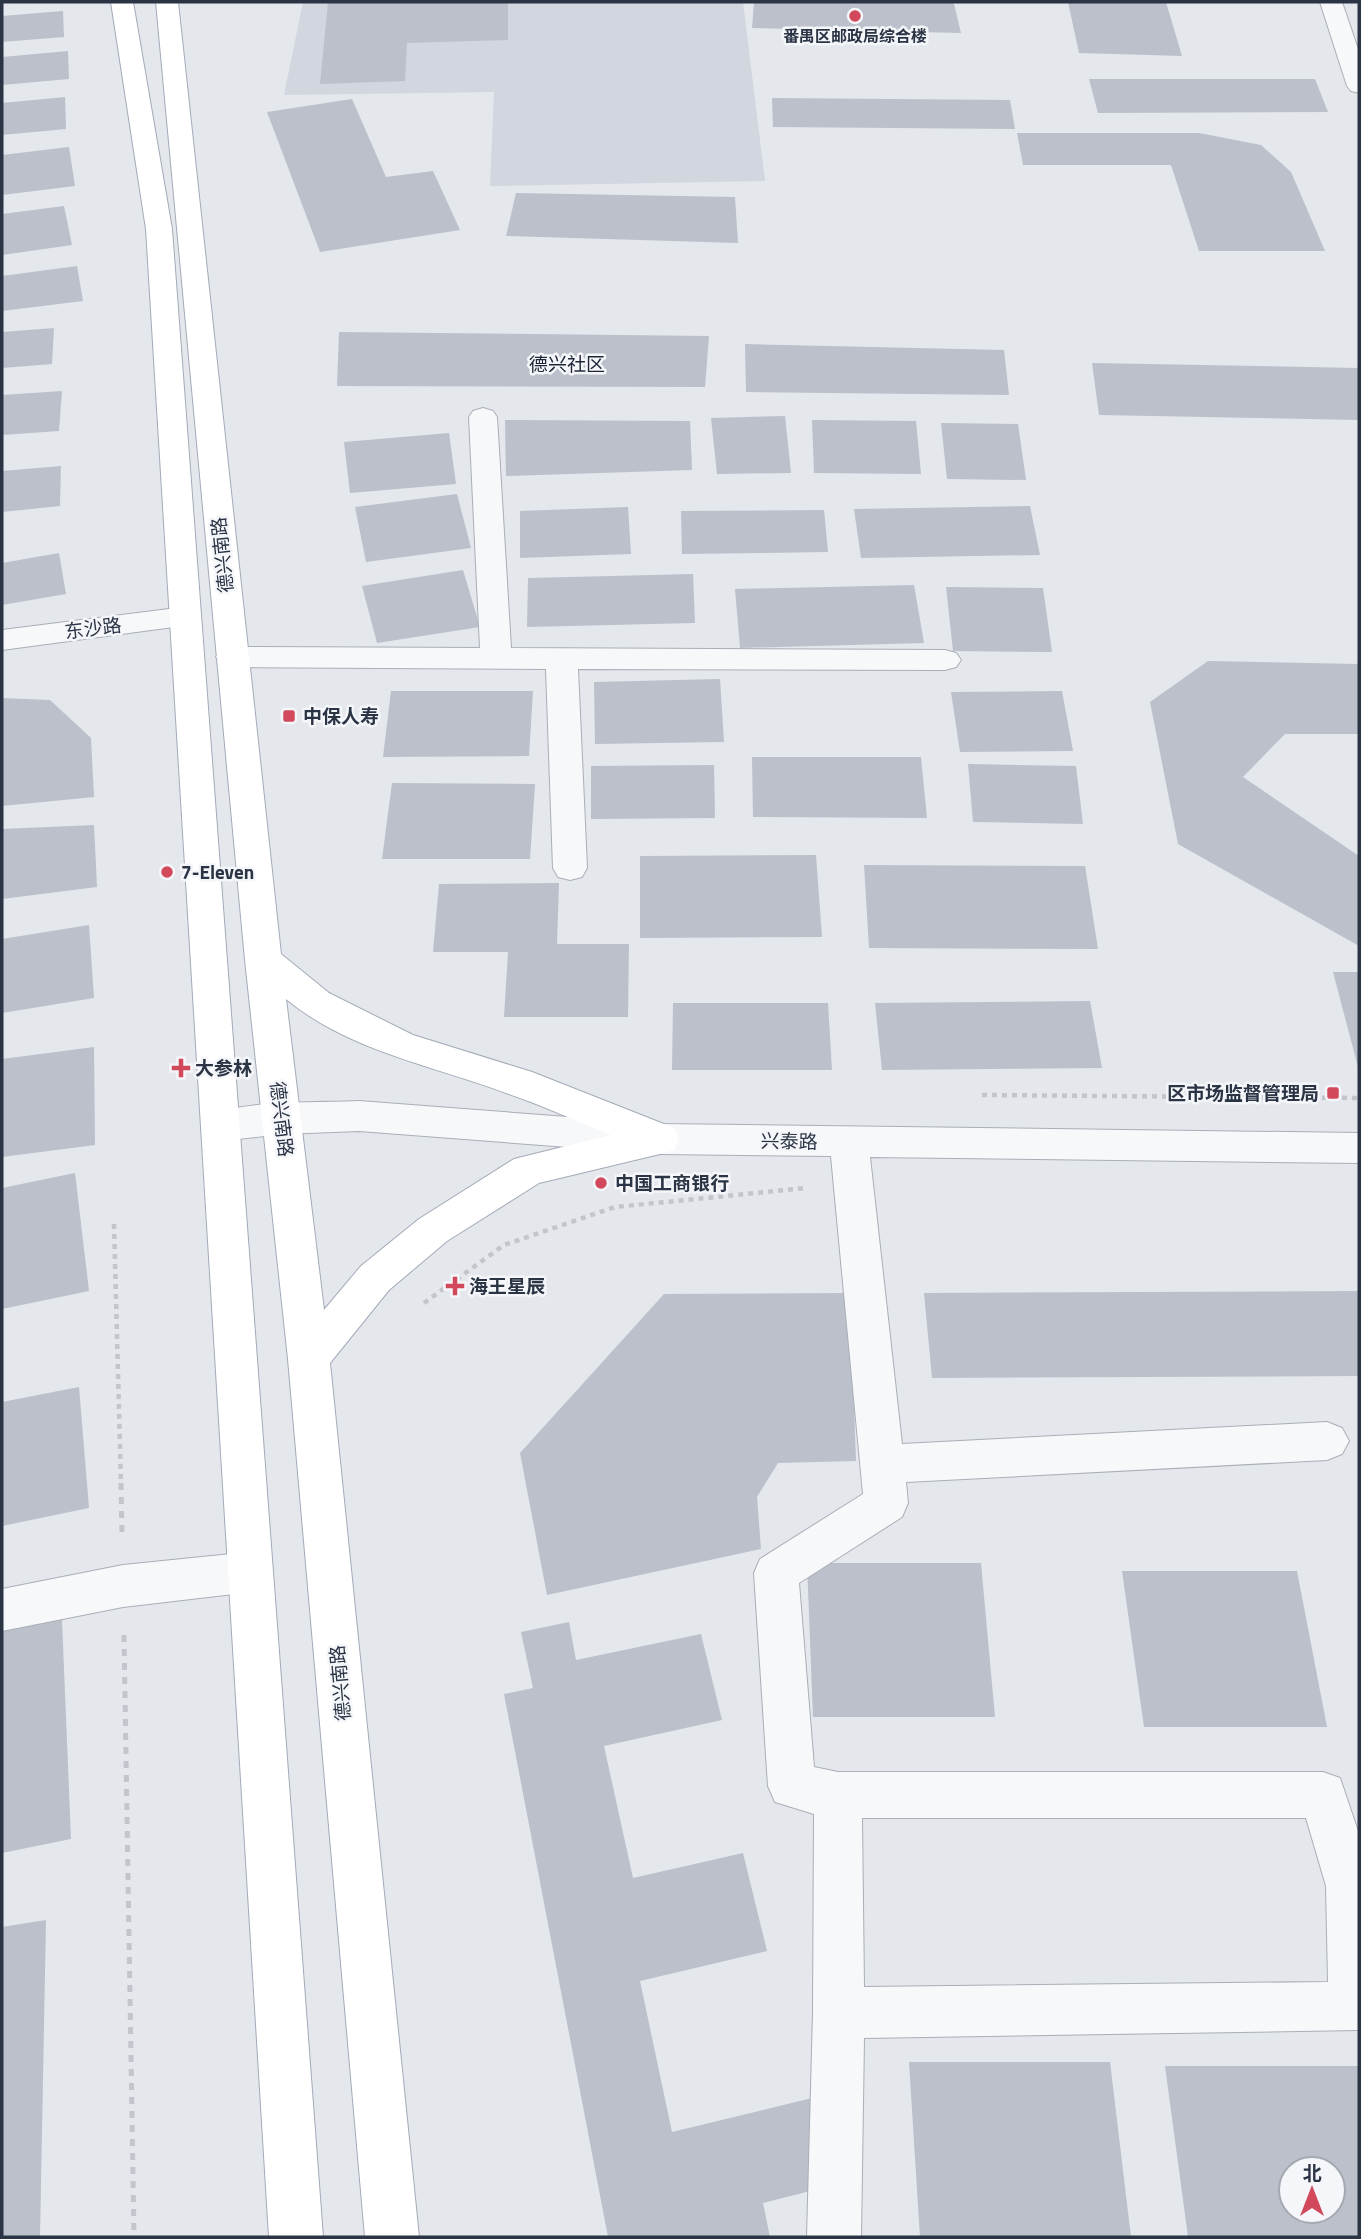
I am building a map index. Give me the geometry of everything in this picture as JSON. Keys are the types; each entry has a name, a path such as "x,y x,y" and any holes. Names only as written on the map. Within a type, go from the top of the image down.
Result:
{"main road":[{"name":"德兴南路","path":"122,2 159,229 296,2237"},
{"name":"德兴南路","path":"167,2 263,960 309,1359 392,2237"},
{"path":"263,960 316,1003 400,1045 519,1082 660,1139"},
{"path":"309,1359 375,1278 433,1230 518,1176 528,1170 660,1139"}],"street":[{"path":"1331,2 1359,86"},
{"path":"483,417 496,657"},
{"name":"东沙路","path":"2,640 185,617"},
{"path":"233,657 945,660"},
{"path":"562,657 570,869"},
{"name":"兴泰路","path":"220,1126 282,1118 359,1116 660,1139 852,1162 1359,1148"},
{"path":"839,2013 1354,2007 1355,1886 1323,1795 838,1795 792,1786 776,1573 886,1503 852,1162"},
{"path":"883,1464 1327,1441"},
{"path":"2,1611 123,1586 251,1572"},
{"path":"834,2237 839,2013 838,1795"}],"path":[{"path":"420,1306 504,1245 615,1207 852,1162"},
{"path":"114,1224 134,2237"}],"shaded area":[{"path":"303,2 743,2 765,181 490,186 494,92 284,95"}],"building":[{"path":"328,2 508,2 508,40 407,43 405,81 320,84"},
{"name":"番禺区邮政局综合楼","path":"754,2 950,2 954,4 961,33 752,28"},
{"path":"1068,2 1166,2 1182,56 1079,53"},
{"path":"63,11 64,37 2,42 2,16"},
{"path":"68,51 69,79 2,85 2,57"},
{"path":"1089,79 1315,79 1328,112 1098,113"},
{"path":"65,97 66,129 2,135 2,103"},
{"path":"772,98 1010,100 1015,129 773,127"},
{"path":"352,99 386,177 433,171 460,230 320,252 267,112"},
{"path":"1017,133 1199,133 1261,145 1291,172 1325,251 1199,251 1171,165 1023,165"},
{"path":"69,147 75,186 2,195 2,155"},
{"path":"516,193 735,197 738,243 506,236"},
{"path":"64,206 72,245 2,255 2,214"},
{"path":"77,266 83,301 2,311 2,276"},
{"path":"54,328 52,364 2,368 2,332"},
{"path":"339,332 709,336 705,387 337,386"},
{"path":"745,344 1004,350 1009,395 746,392"},
{"path":"1092,363 1359,368 1359,420 1099,415"},
{"path":"62,391 59,431 2,435 2,395"},
{"path":"785,416 791,473 717,474 711,418"},
{"path":"505,420 690,421 692,470 506,476"},
{"path":"812,420 916,421 921,474 814,473"},
{"path":"941,423 1018,424 1026,480 947,479"},
{"path":"449,433 456,484 350,493 344,442"},
{"path":"61,466 60,506 2,512 2,471"},
{"path":"457,494 471,548 366,562 355,507"},
{"path":"1030,506 1040,555 861,558 854,509"},
{"path":"628,507 631,554 520,558 520,511"},
{"path":"824,510 828,552 682,554 681,511"},
{"path":"59,553 66,594 2,605 2,563"},
{"path":"463,570 480,627 377,643 362,586"},
{"path":"693,574 695,623 527,627 528,578"},
{"path":"914,585 924,643 740,648 735,589"},
{"path":"946,587 1043,588 1052,652 953,651"},
{"path":"1208,661 1359,664 1359,734 1285,734 1243,777 1359,856 1359,946 1178,844 1150,702"},
{"path":"720,679 724,742 595,744 594,682"},
{"path":"391,691 533,691 529,756 383,757"},
{"path":"1062,691 1073,751 960,752 951,692"},
{"path":"2,698 50,700 91,738 94,797 2,806"},
{"path":"752,757 921,757 927,818 753,817"},
{"path":"968,764 1076,766 1083,824 973,822"},
{"path":"714,765 715,818 591,819 591,766"},
{"path":"392,783 535,784 530,859 382,859"},
{"path":"94,825 97,887 2,899 2,829"},
{"path":"816,855 822,937 640,938 640,856"},
{"path":"864,865 1085,866 1098,949 869,948"},
{"path":"559,883 557,944 629,944 628,1017 504,1017 508,952 433,952 439,884"},
{"path":"89,925 94,998 2,1013 2,939"},
{"path":"1333,972 1359,972 1359,1067 1358,1067"},
{"path":"1090,1001 1102,1068 882,1070 875,1003"},
{"path":"673,1003 828,1003 832,1070 672,1070"},
{"path":"94,1047 95,1145 2,1157 2,1059"},
{"path":"75,1173 89,1291 2,1309 2,1188"},
{"path":"1359,1291 1359,1376 932,1378 924,1293"},
{"path":"850,1293 856,1461 778,1463 757,1497 761,1549 547,1595 520,1453 664,1294"},
{"path":"79,1387 89,1508 2,1526 2,1402"},
{"path":"807,1563 981,1563 995,1717 813,1717"},
{"path":"1122,1571 1297,1571 1327,1727 1144,1727"},
{"path":"61,1596 71,1839 2,1853 2,1607"},
{"path":"569,1622 576,1660 701,1634 722,1720 604,1746 633,1878 743,1853 767,1951 640,1981 672,2132 812,2098 834,2185 763,2203 770,2237 608,2237 504,1694 533,1688 521,1632"},
{"path":"46,1920 40,2237 2,2237 2,1927"},
{"path":"909,2062 1110,2062 1131,2237 920,2237"},
{"path":"1165,2066 1359,2066 1359,2237 1188,2237"}],"place":[{"name":"番禺区邮政局综合楼","path":"855,16"},
{"name":"中保人寿","path":"289,716"},
{"name":"7-Eleven","path":"167,872"},
{"name":"大参林","path":"181,1068"},
{"name":"区市场监督管理局","path":"1333,1093"},
{"name":"中国工商银行","path":"601,1183"},
{"name":"海王星辰","path":"455,1286"}],"district":[{"name":"德兴社区","path":"567,364"}]}
